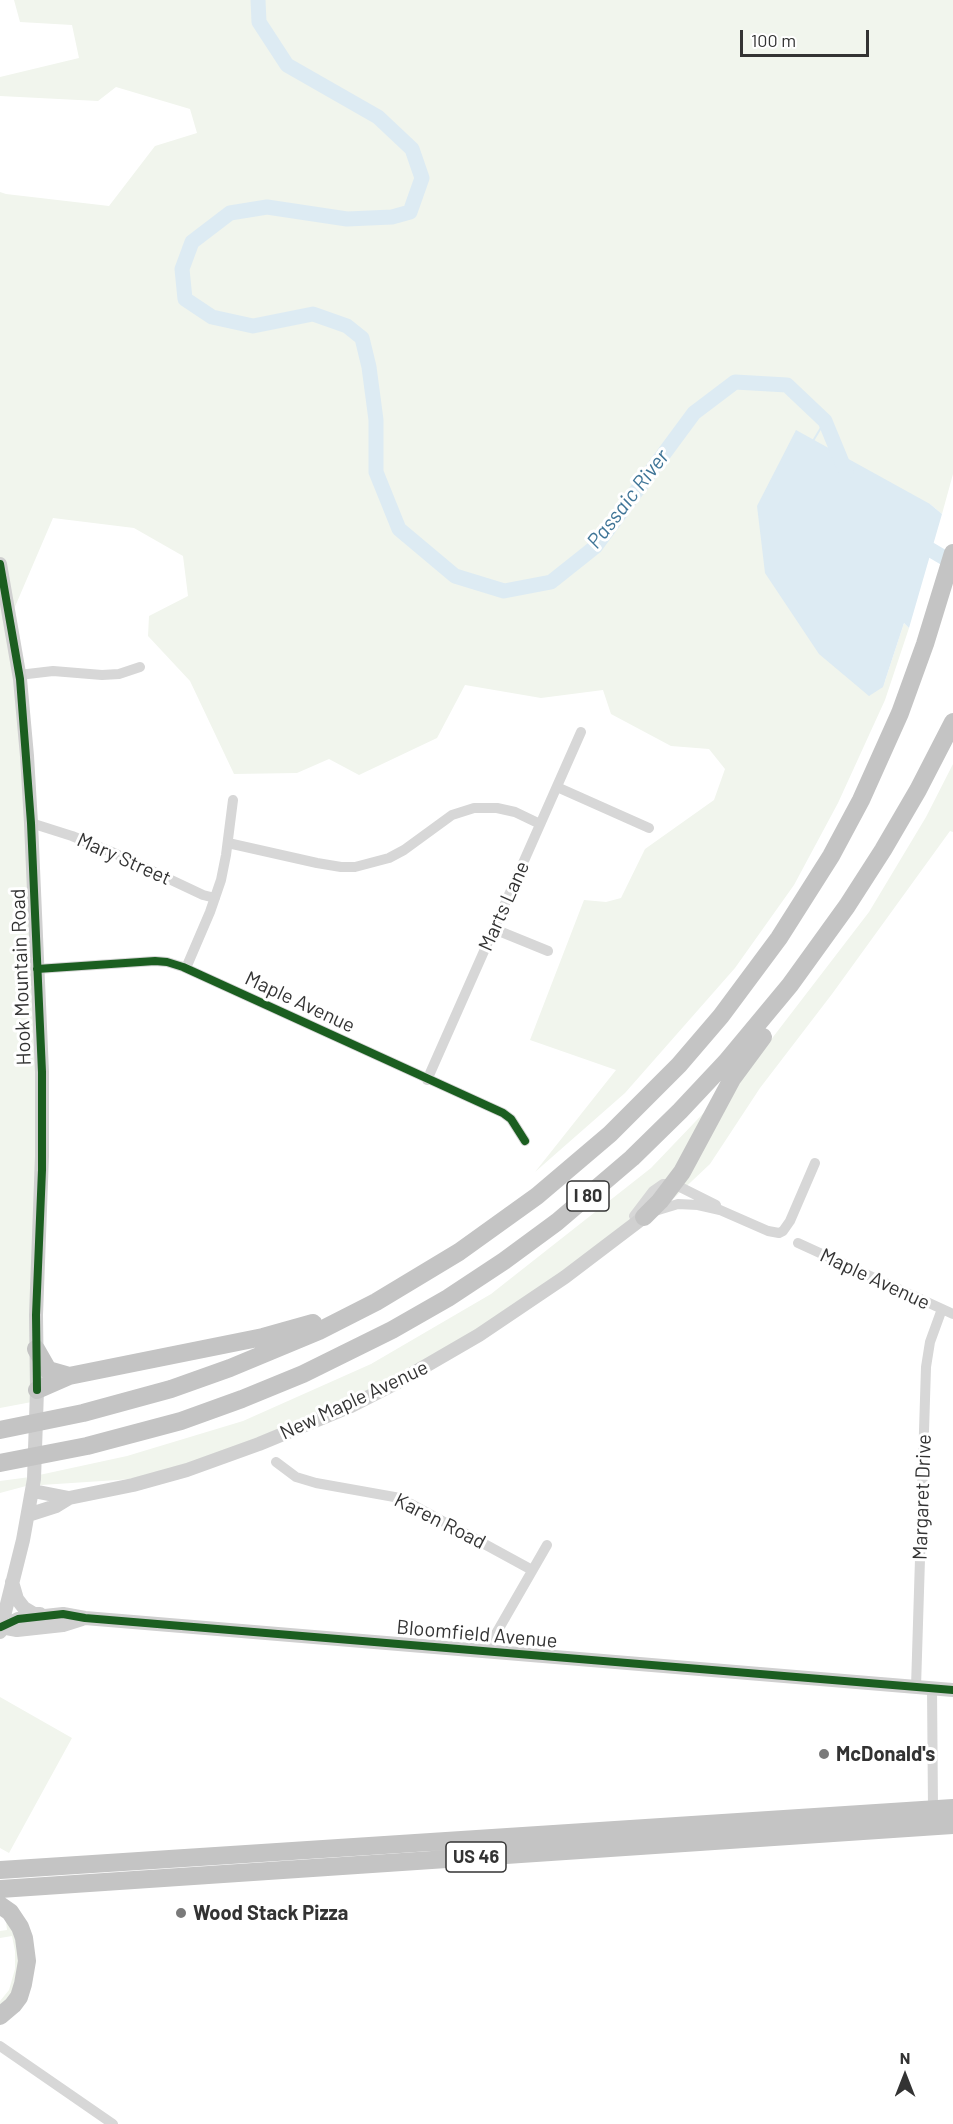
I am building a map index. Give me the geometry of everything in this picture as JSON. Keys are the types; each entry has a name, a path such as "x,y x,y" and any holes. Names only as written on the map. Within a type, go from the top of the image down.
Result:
{"highway":[{"name":"I 80","path":"0,1430 142,1398 230,1368 319,1331 404,1286 451,1257 503,1222 587,1155 657,1088 721,1016 779,938 831,856 861,800 888,741 925,644 953,553"},
{"name":"I 80","path":"9,1461 120,1438 181,1421 272,1388 392,1330 485,1274 583,1201 632,1158 680,1111 748,1038 790,985 847,906 901,820 953,722"},
{"path":"644,1217 674,1184 690,1161 732,1079 789,999 847,906"},
{"path":"37,1390 69,1376 283,1332 341,1313 404,1286"},
{"path":"36,1349 48,1370 69,1376"},
{"name":"US 46","path":"0,1870 953,1808"},
{"name":"US 46","path":"0,1888 953,1825"},
{"path":"0,1862 35,1867"},
{"path":"0,1905 10,1912 21,1928 27,1961 19,1997 0,2016"}],"street":[{"name":"Hook Mountain Road","path":"0,564 19,675 32,823 42,1072 42,1170 36,1315 37,1390 33,1491 0,1629"},
{"path":"19,675 53,671 111,674 140,667"},
{"name":"Marts Lane","path":"427,1080 580,732"},
{"path":"557,787 650,828"},
{"path":"186,968 215,898 228,843 233,800"},
{"path":"228,843 317,863 355,867 389,858 404,850 452,815 474,808 497,808 515,812 540,824"},
{"name":"Mary Street","path":"32,823 114,853 203,895 215,898"},
{"path":"494,929 548,951"},
{"name":"Maple Avenue","path":"37,969 155,961 186,968 503,1113 511,1119 525,1141"},
{"path":"644,1217 660,1209 687,1204 709,1207 768,1231 779,1233 790,1221 814,1163"},
{"name":"New Maple Avenue","path":"611,1241 653,1191 663,1184 674,1184"},
{"path":"674,1184 704,1198 731,1215"},
{"name":"New Maple Avenue","path":"28,1515 56,1506 69,1498 133,1485 187,1470 259,1444 351,1406 408,1377 479,1335 565,1277 644,1217"},
{"name":"Maple Avenue","path":"798,1243 953,1314"},
{"name":"Margaret Drive","path":"916,1687 927,1367 930,1342 942,1309"},
{"name":"Karen Road","path":"276,1462 296,1477 316,1484 400,1498 532,1570"},
{"name":"New Maple Avenue","path":"33,1491 69,1498"},
{"path":"486,1651 547,1545"},
{"path":"0,1598 12,1582"},
{"path":"12,1582 17,1599 24,1608 34,1614 57,1615"},
{"name":"Bloomfield Avenue","path":"0,1629 18,1619 57,1615 953,1690"},
{"name":"Bloomfield Avenue","path":"0,1629 17,1630 63,1625 85,1618"},
{"path":"932,1688 933,1809"},
{"path":"0,2046 113,2124"}],"shaded area":[{"path":"14,0 953,0 953,474 942,514 930,504 883,687 904,623 909,628 885,700 838,803 794,885 735,968 625,1093 535,1172 616,1070 530,1040 584,900 606,902 621,898 645,849 714,800 725,769 709,749 671,746 611,714 603,690 541,698 465,685 437,738 359,775 329,759 297,773 234,774 190,681 148,636 149,616 188,596 183,556 134,528 53,518 8,623 28,751 45,1083 37,1401 0,1408 0,192 109,206 155,146 197,133 190,109 116,87 98,101 0,96 0,77 79,58 72,25 20,22"},
{"path":"796,430 930,504 942,514 909,628 904,623 883,687 869,696 819,654 765,573 757,506"},
{"path":"953,764 953,832 950,831 832,994 760,1088 710,1164 656,1215 538,1297 348,1408 163,1477 26,1486 0,1493 0,1481 30,1477 127,1456 243,1421 371,1364 491,1294 651,1168 760,1054 869,912 926,817"},
{"path":"0,1697 72,1738 9,1853 0,1848"},
{"path":"5,1913 21,1954 17,1987 0,2010 0,2001 9,1990 15,1969 12,1936 0,1938 0,1931 7,1930"}],"waterway":[{"name":"Passaic River","path":"258,0 259,22 287,65 378,117 412,149 422,178 410,212 392,217 347,219 267,207 230,213 192,242 182,269 185,299 212,317 253,326 313,314 347,326 362,338 369,367 376,420 376,472 399,529 455,576 504,591 551,582 595,547 694,413 735,382 787,385 825,421 846,472"},
{"path":"813,441 825,421"},
{"name":"Passaic River","path":"914,540 953,563"}],"cycle path":[{"path":"0,564 20,679 31,823 42,1072 42,1170 36,1315 37,1390"},
{"path":"37,969 155,961 183,967 503,1113 511,1119 525,1141"},
{"path":"1,1627 18,1619 63,1614 85,1618 953,1690"}],"place":[{"name":"McDonald's","path":"824,1754"},
{"name":"Wood Stack Pizza","path":"181,1913"}]}
